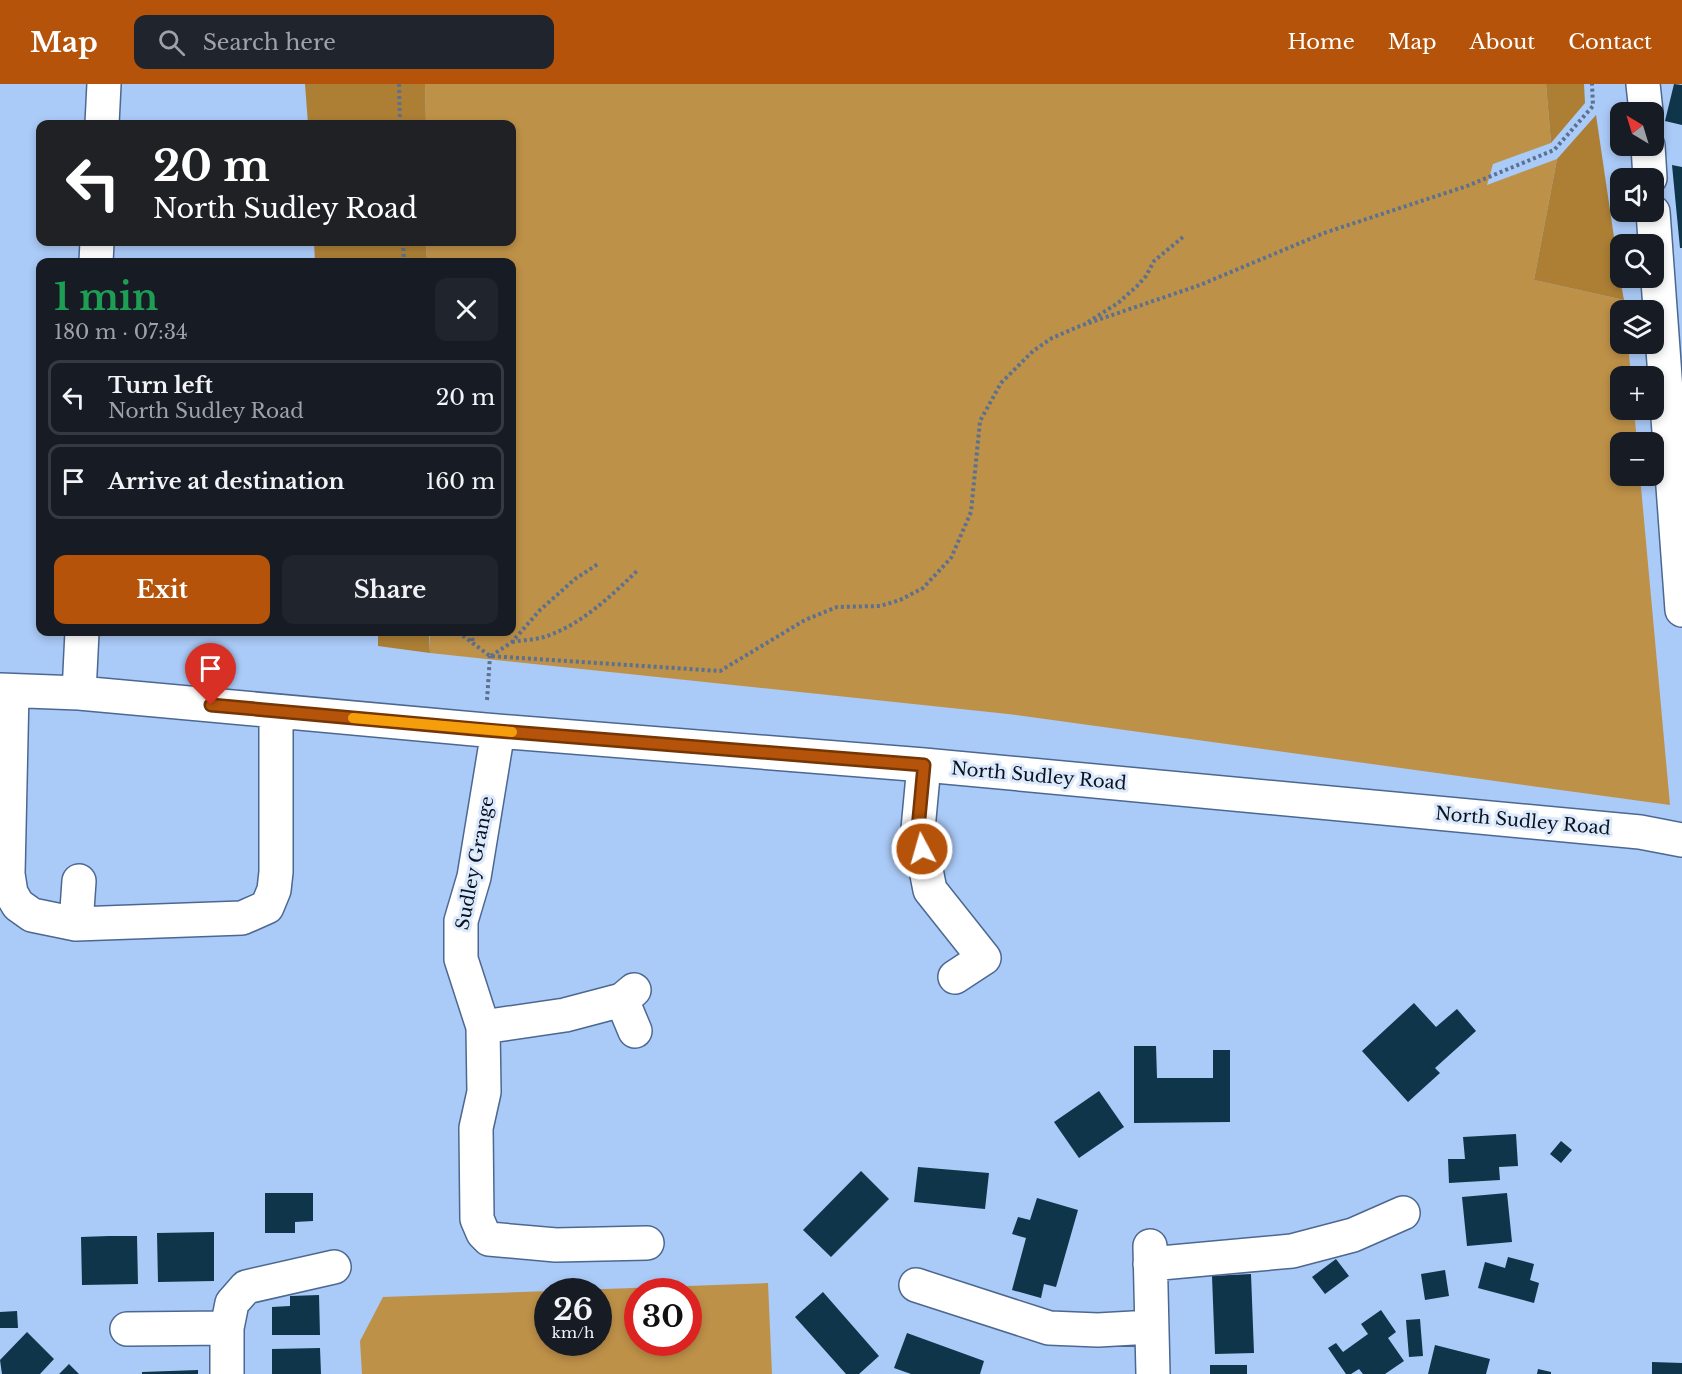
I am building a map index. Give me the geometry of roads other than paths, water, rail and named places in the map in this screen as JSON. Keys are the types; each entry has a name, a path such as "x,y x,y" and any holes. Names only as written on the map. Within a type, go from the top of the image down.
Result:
{"street":[{"path":"102,120 104,84"},
{"path":"1643,84 1645,102"},
{"path":"1655,222 1671,301 1682,610"},
{"path":"79,693 82,636"},
{"path":"6,691 8,874 11,893 18,905 32,915 76,924 242,918 267,907 274,890 276,872 276,711"},
{"name":"North Sudley Road","path":"6,691 79,693 492,731 924,765 1640,832 1682,840"},
{"name":"Sudley Grange","path":"492,731 474,877 461,921 461,959 483,1027 484,1092 476,1128 477,1219 483,1233 489,1239 518,1243 598,1245 646,1243"},
{"path":"924,765 918,829 930,890 984,958 955,977"},
{"path":"76,924 79,881"},
{"path":"483,1027 565,1014 628,995 635,1031"},
{"path":"1153,1374 1150,1255 1292,1251 1353,1235 1403,1213"},
{"path":"227,1374 227,1328 232,1303 246,1287 334,1267"},
{"path":"916,1286 1049,1328 1098,1330 1151,1327"},
{"path":"127,1329 227,1328"}]}
